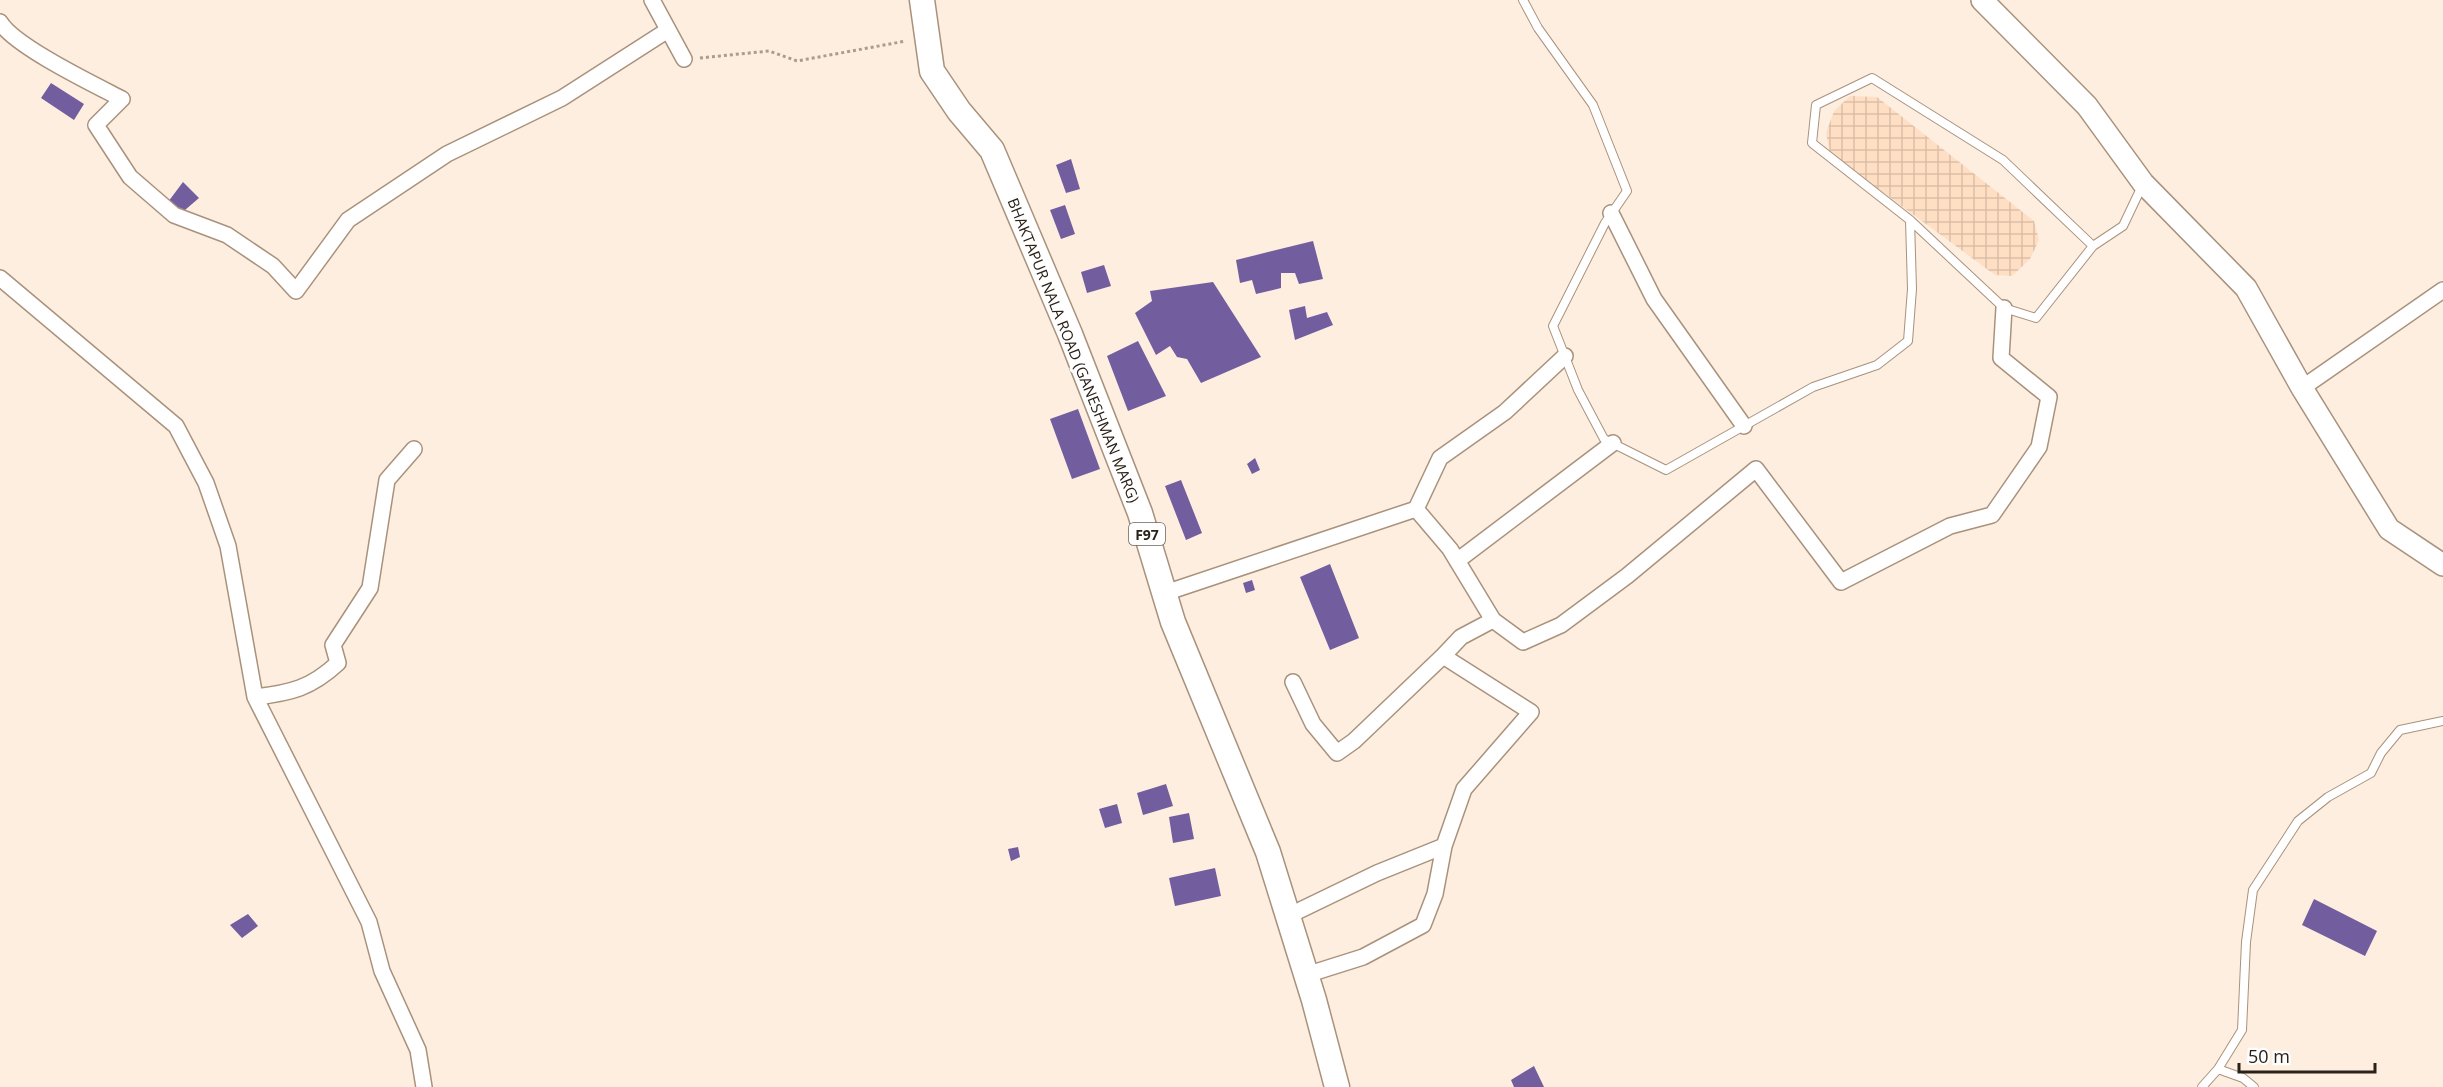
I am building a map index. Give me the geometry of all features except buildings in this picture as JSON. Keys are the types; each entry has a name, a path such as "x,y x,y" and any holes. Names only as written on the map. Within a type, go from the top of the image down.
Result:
{"main road":[{"name":"BHAKTAPUR NALA ROAD (GANESHMAN MARG)","path":"922,0 932,71 959,111 992,150 1136,502 1166,592 1173,622 1268,852 1306,975 1337,1087"},
{"path":"1982,0 2087,106 2143,183 2246,288 2302,388 2390,529 2443,565"}],"street":[{"path":"652,0 684,59"},
{"path":"0,22 4,30 122,99 96,124 130,177 174,215 227,235 273,266 296,291 348,220 447,154 562,98 668,30"},
{"path":"1611,213 1654,299 1744,426"},
{"path":"0,278 176,426 206,483 228,546 255,697 369,922 382,971 418,1050 424,1087"},
{"path":"2302,388 2443,290"},
{"path":"1416,509 1457,561 1492,621 1523,642 1560,625 1655,554 1756,469 1841,582 1950,526 1992,515 2039,447 2049,397 2001,358 2004,308"},
{"path":"1166,592 1416,509 1440,458 1505,412 1564,356"},
{"path":"1457,561 1613,443"},
{"path":"255,697 287,694 320,680 339,663 333,645 370,588 387,480 414,449"},
{"path":"1293,682 1313,724 1337,753 1354,741 1461,637 1492,621"},
{"path":"1306,975 1363,957 1423,925 1435,894 1444,846 1464,789 1532,712 1443,656"},
{"path":"1288,916 1377,873 1444,846"}],"lane":[{"path":"1523,0 1538,28 1593,105 1627,191 1611,213 1553,326 1578,390 1604,439 1666,470 1813,387 1876,365 1908,341 1912,289 1910,220"},
{"path":"2093,246 2003,160 1872,78 1816,105 1812,142 1910,220 2004,308 2036,318 2093,246 2123,226 2143,183"},
{"path":"2202,1087 2218,1069 2242,1030 2246,942 2253,890 2298,821 2328,797 2371,773 2381,753 2400,730 2443,721"},
{"path":"2218,1069 2243,1078 2254,1087"}],"path":[{"path":"684,59 769,51 797,61 926,39"}],"shaded area":[{"path":"1850,96 1877,97 2034,221 2039,240 2030,259 2012,276 1995,275 1830,153 1826,133 1834,111"}]}
